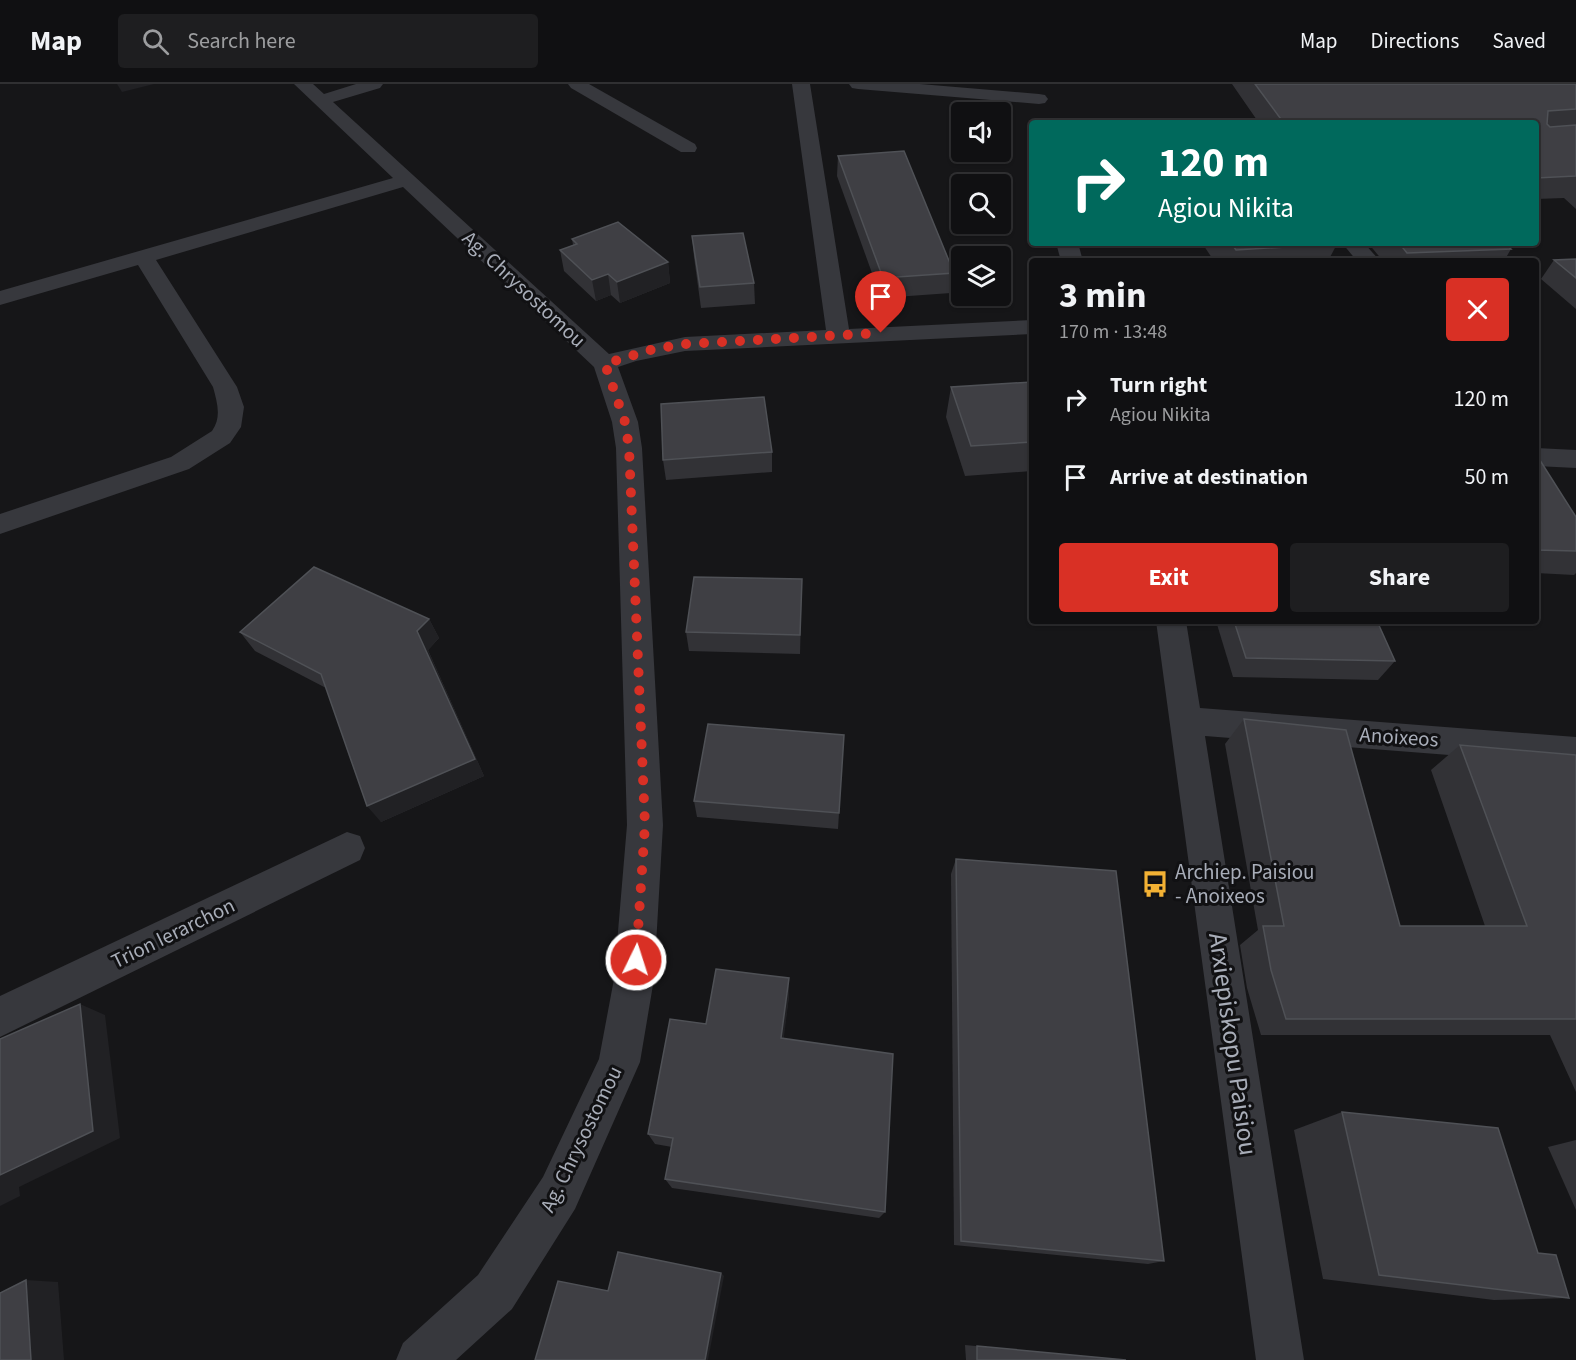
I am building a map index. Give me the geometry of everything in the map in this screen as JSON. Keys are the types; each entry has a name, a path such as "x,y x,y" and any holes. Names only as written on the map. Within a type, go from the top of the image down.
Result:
{"street":[{"name":"Ag. Chrysostomou","path":"303,84 605,364 625,422 629,448 645,825 634,979 619,1062 559,1193 495,1292 420,1360"},
{"path":"321,100 374,84"},
{"path":"577,84 688,148"},
{"path":"801,84 838,335"},
{"path":"858,84 1042,92 1038,120"},
{"path":"0,298 407,180"},
{"path":"1356,246 1366,258"},
{"path":"0,524 180,464 221,437 228,427 231,407 225,387 143,256"},
{"path":"605,364 654,349 685,344 1029,327"},
{"path":"1539,457 1576,459"},
{"name":"Arxiepiskopu Paisiou","path":"1171,624 1280,1360"},
{"name":"Anoixeos","path":"1186,721 1576,751"},
{"name":"Trion Ierarchon","path":"0,1017 347,848"}],"building":[{"path":"1255,84 1576,84 1576,109 1548,111 1547,124 1550,127 1576,125 1576,176 1539,178 1539,120 1282,120"},
{"path":"904,151 951,266 951,273 883,278 838,156"},
{"path":"618,222 668,262 617,282 608,274 592,280 560,250 577,244 572,239"},
{"path":"743,233 754,283 700,287 692,236"},
{"path":"1233,246 1303,246 1236,250"},
{"path":"1401,246 1508,246 1511,249 1407,253"},
{"path":"1576,259 1576,278 1554,260"},
{"path":"1029,382 1029,442 971,446 951,387"},
{"path":"764,397 772,452 663,460 661,404"},
{"path":"1539,459 1576,517 1576,551 1539,550"},
{"path":"314,567 429,619 417,631 475,759 367,806 321,674 240,632"},
{"path":"694,577 802,579 800,635 686,632"},
{"path":"1235,624 1378,624 1395,661 1246,658"},
{"path":"1244,719 1346,730 1400,926 1527,926 1460,745 1576,755 1576,1019 1286,1019 1271,970 1263,926 1284,926"},
{"path":"708,724 844,735 839,813 694,801"},
{"path":"956,859 1116,871 1164,1261 961,1241"},
{"path":"716,969 789,978 781,1038 893,1054 885,1212 665,1179 673,1138 648,1134 670,1019 706,1024"},
{"path":"80,1004 93,1131 0,1175 0,1039"},
{"path":"1342,1112 1498,1128 1538,1253 1556,1255 1569,1298 1379,1275"},
{"path":"618,1252 721,1273 705,1360 535,1360 558,1281 608,1291"},
{"path":"26,1280 31,1360 0,1360 0,1293"},
{"path":"977,1346 1126,1360 977,1360"}],"place":[{"name":"Archiep. Paisiou - Anoixeos","path":"1155,884"}],"route":[{"path":"636,960 645,825 629,448 625,422 605,364 630,355 685,344 881,333"}]}
